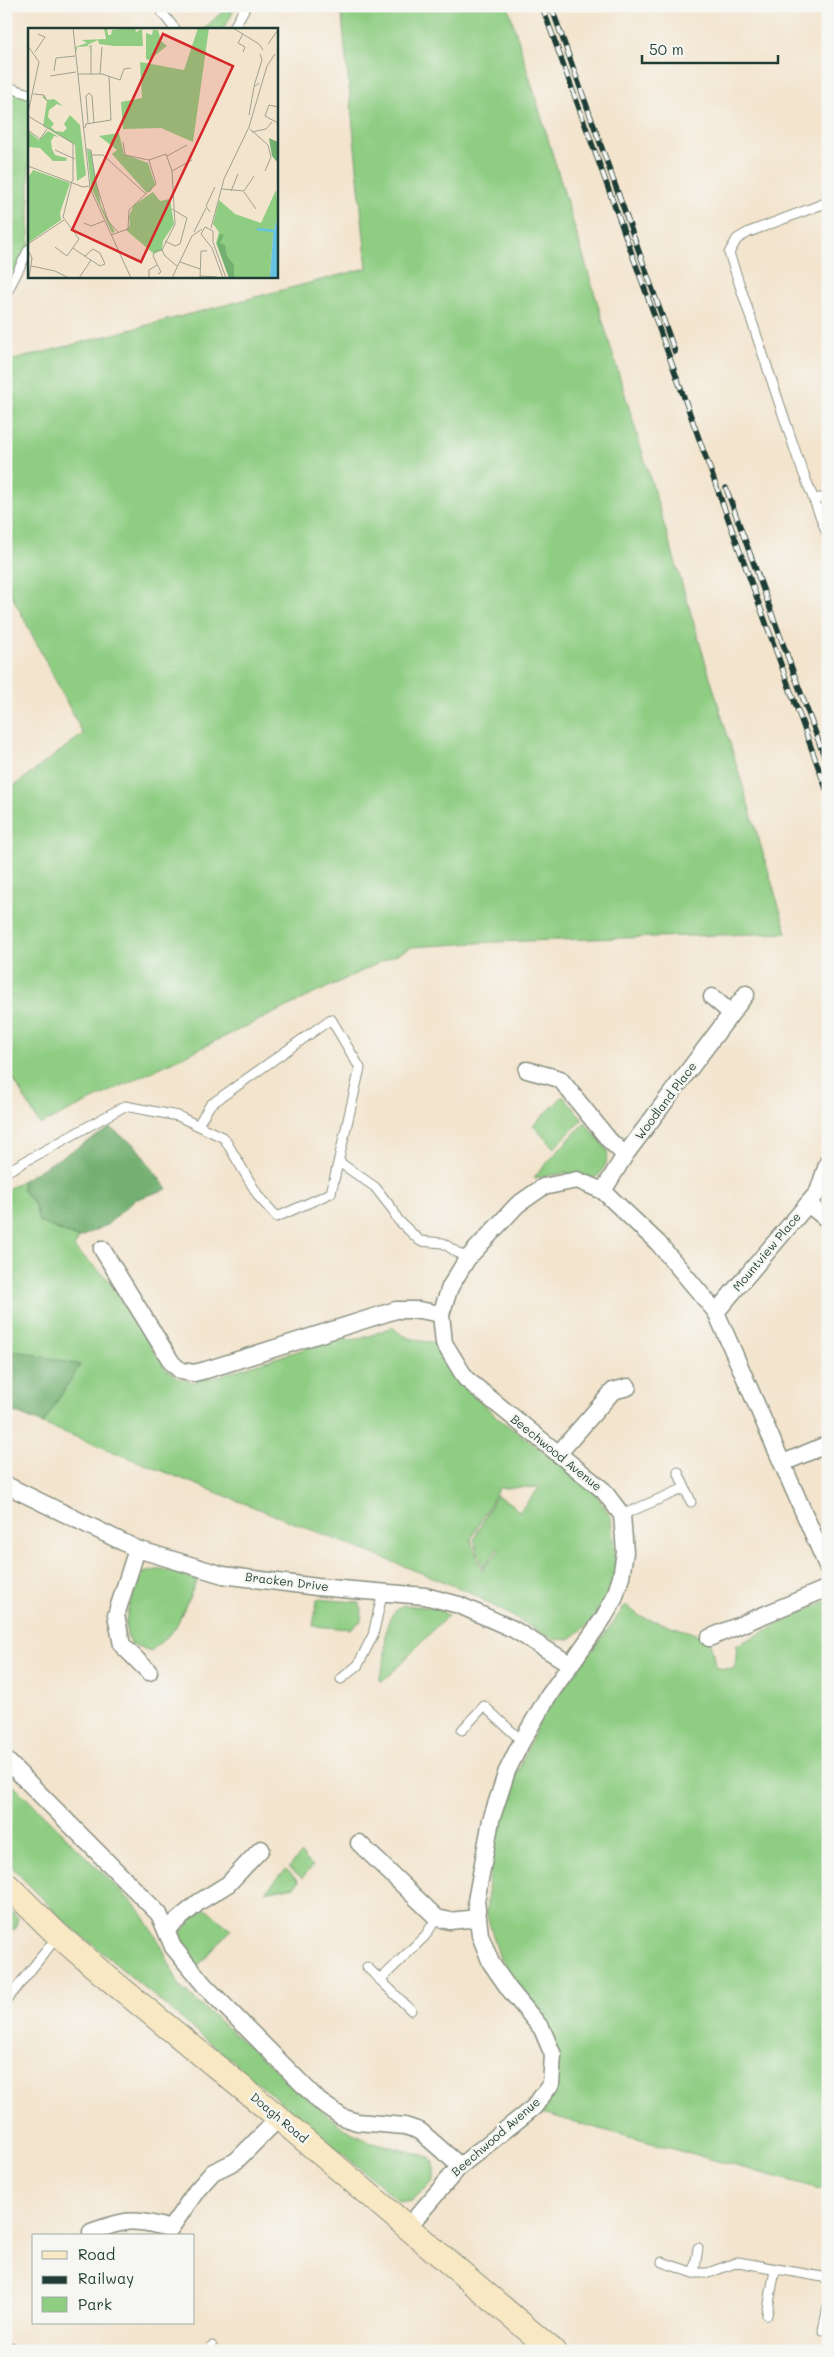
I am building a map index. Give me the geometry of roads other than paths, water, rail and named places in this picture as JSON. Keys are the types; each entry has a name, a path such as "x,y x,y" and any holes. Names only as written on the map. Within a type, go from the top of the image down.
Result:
{"main road":[{"name":"Doagh Road","path":"6,1884 58,1935 408,2227 549,2350"}],"street":[{"name":"Woodland Place","path":"602,1191 625,1155 746,994"},
{"path":"712,997 731,1013"},
{"path":"527,1070 560,1079 609,1140 625,1155"},
{"name":"Mountview Place","path":"716,1312 818,1192 828,1162"},
{"name":"Beechwood Avenue","path":"408,2227 460,2166 534,2107 551,2084 552,2056 542,2029 509,1989 492,1963 480,1935 476,1901 491,1820 507,1772 522,1741 570,1664 604,1617 614,1599 621,1577 625,1552 622,1516 603,1490 466,1379 444,1343 441,1314 450,1287 467,1259 517,1205 543,1187 577,1180 602,1191 658,1243 716,1312 828,1568"},
{"path":"808,1204 828,1220"},
{"path":"102,1248 166,1354 181,1371 194,1373 206,1370 396,1310 419,1310 441,1314"},
{"path":"558,1454 613,1391 628,1387"},
{"path":"783,1463 828,1444"},
{"name":"Bracken Drive","path":"6,1486 137,1549 223,1575 317,1587 425,1596 459,1605 513,1628 570,1664"},
{"path":"137,1549 116,1615 122,1645 149,1672"},
{"path":"709,1638 828,1588"},
{"path":"6,1760 159,1914 173,1947 205,1986 319,2101 342,2117 357,2122 405,2126 420,2131 460,2166"},
{"path":"359,1843 437,1918 450,1921 477,1918"},
{"path":"166,1930 199,1902 228,1884 260,1849"},
{"path":"91,2232 132,2220 151,2222 170,2229 197,2190 214,2172 236,2161 279,2118"}],"lane":[{"path":"158,6 174,28"},
{"path":"234,28 246,6"},
{"path":"6,81 11,88 28,94"},
{"path":"828,202 749,232 736,240 729,253 813,499 828,536"},
{"path":"6,294 28,251"},
{"path":"813,499 828,497"},
{"path":"6,1172 125,1106 178,1116 224,1138 259,1197 277,1217 332,1193 360,1068 330,1019 210,1106 198,1125"},
{"path":"339,1162 375,1187 393,1210 398,1220 420,1240 443,1243 467,1259"},
{"path":"678,1472 691,1502"},
{"path":"622,1516 685,1488"},
{"path":"341,1679 358,1666 373,1635 383,1591"},
{"path":"462,1730 484,1706 522,1741"},
{"path":"380,1980 425,1936 437,1918"},
{"path":"6,2001 58,1935"},
{"path":"367,1967 411,2010"},
{"path":"694,2273 698,2248"},
{"path":"662,2262 694,2273 708,2273 738,2262 828,2278"},
{"path":"767,2315 775,2269"},
{"path":"823,2330 828,2307"}],"railway":[{"path":"542,6 828,794"},
{"path":"551,6 675,352"},
{"path":"726,488 828,767"}]}
